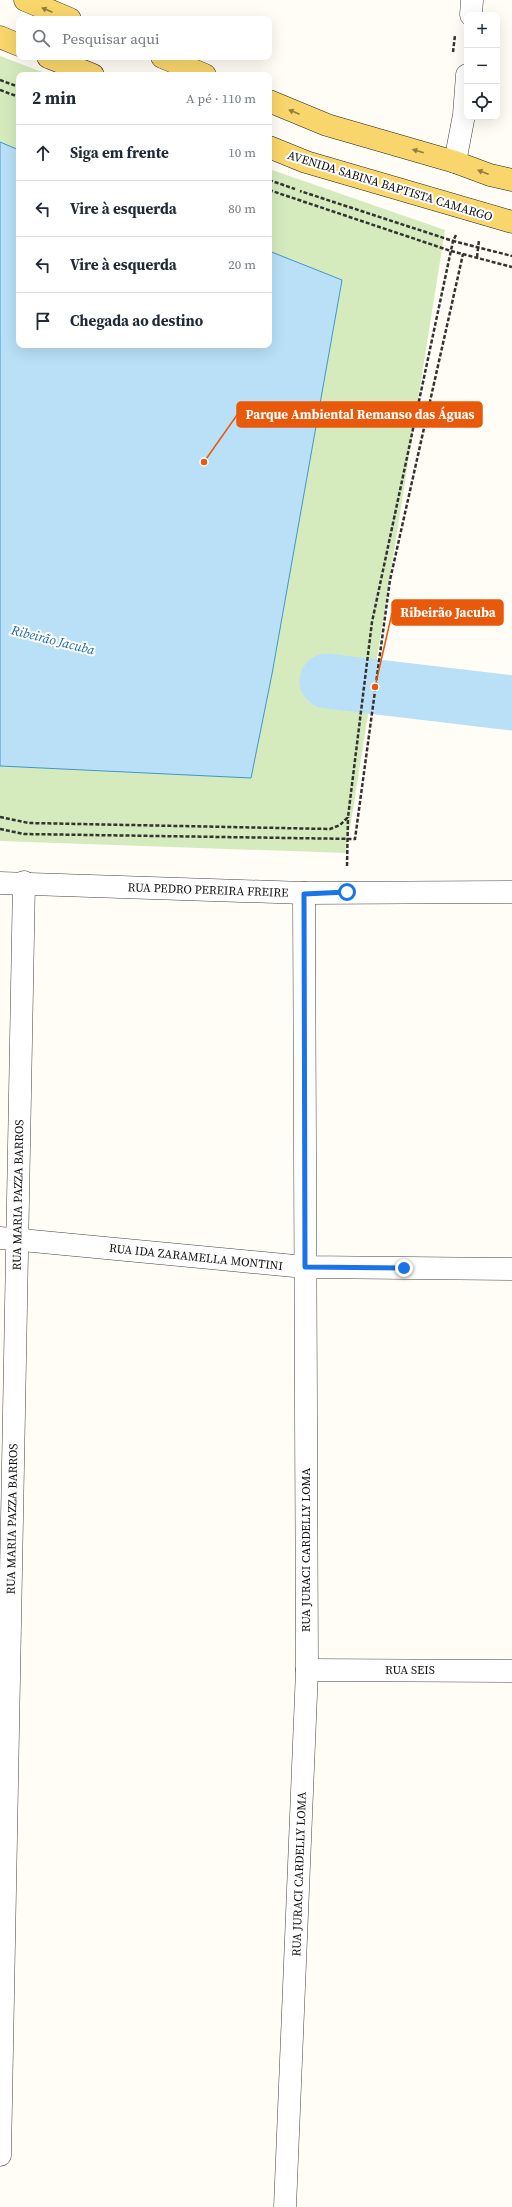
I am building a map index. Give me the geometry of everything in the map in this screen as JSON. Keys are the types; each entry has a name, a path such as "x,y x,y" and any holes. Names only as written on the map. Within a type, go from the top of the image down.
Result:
{"main road":[{"path":"25,0 63,16"},
{"path":"0,37 16,44"},
{"path":"55,60 85,72"},
{"path":"169,60 198,72"},
{"path":"272,102 327,125 455,162 490,175 512,180"},
{"name":"AVENIDA SABINA BAPTISTA CAMARGO","path":"272,148 306,162 512,222"}],"street":[{"path":"471,12 472,0"},
{"path":"455,162 464,115 466,84"},
{"name":"RUA PEDRO PEREIRA FREIRE","path":"0,883 24,882 304,894 347,892 512,892"},
{"name":"RUA MARIA PAZZA BARROS","path":"0,2155 9,1239 24,882"},
{"name":"RUA JURACI CARDELLY LOMA","path":"285,2207 307,1670 304,894"},
{"name":"RUA IDA ZARAMELLA MONTINI","path":"9,1239 305,1267 512,1270"},
{"name":"RUA SEIS","path":"307,1670 512,1671"}],"path":[{"path":"0,80 16,86"},
{"path":"0,90 16,96"},
{"path":"272,181 454,241 512,256"},
{"path":"272,191 451,251 512,267"},
{"path":"347,892 348,817 372,622 454,241"},
{"path":"0,829 24,834 355,838 390,580 463,254"},
{"path":"0,817 29,823 330,829 340,825 348,817"}],"green space":[{"path":"0,56 42,72 16,72 16,348 272,348 272,170 445,230 346,853 0,841"}],"water":[{"path":"0,142 16,149 16,348 272,348 272,252 342,280 272,674 251,778 0,766"}],"waterway":[{"name":"Ribeirão Jacuba","path":"327,681 512,703"}],"place":[{"name":"Parque Ambiental Remanso das Águas","path":"204,462"},
{"name":"Ribeirão Jacuba","path":"375,687"}],"route":[{"path":"347,892 304,894 305,1267 404,1268"}]}
